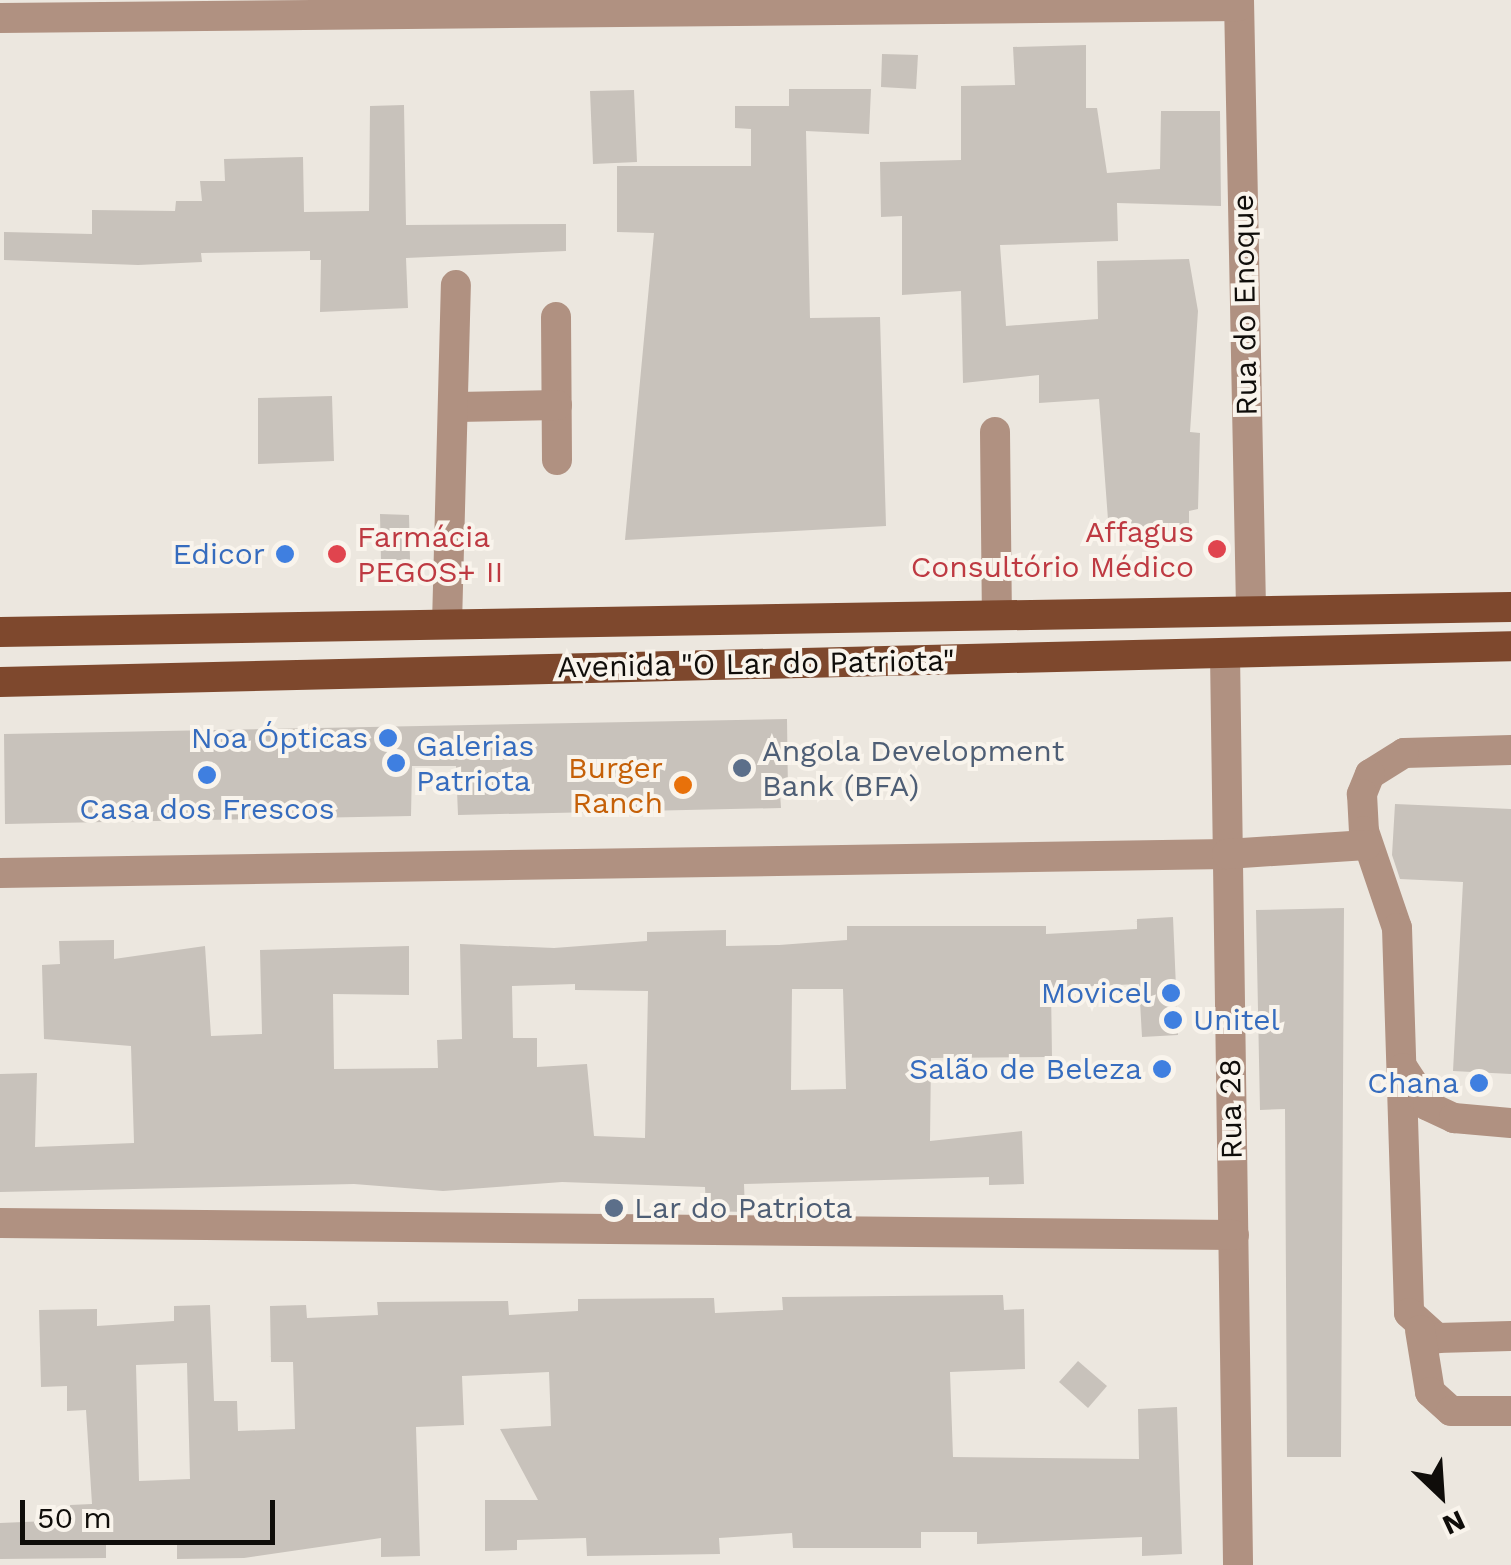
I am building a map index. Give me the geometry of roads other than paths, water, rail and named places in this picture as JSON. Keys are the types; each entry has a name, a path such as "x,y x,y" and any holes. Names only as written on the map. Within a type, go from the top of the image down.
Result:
{"main road":[{"name":"Avenida \"O Lar do Patriota\"","path":"0,632 1511,607"},
{"name":"Avenida \"O Lar do Patriota\"","path":"0,682 1511,646"}],"street":[{"path":"0,18 1239,3"},
{"name":"Rua do Enoque","path":"1239,3 1252,610"},
{"path":"447,624 457,407 456,286"},
{"path":"556,317 557,460"},
{"path":"457,407 557,405"},
{"path":"996,432 997,614"},
{"name":"Rua 28","path":"1224,654 1238,1565"},
{"path":"1511,750 1426,750 1386,761 1362,794 1368,845 1397,928 1404,1291 1420,1330 1430,1392 1451,1411 1511,1412"},
{"path":"0,873 1227,854 1368,845"},
{"path":"1402,1065 1428,1106 1454,1118 1511,1123"},
{"path":"0,1222 1234,1235"},
{"path":"1420,1330 1438,1338 1511,1336"}],"place":[{"name":"Affagus Consultório Médico","path":"1217,549"},
{"name":"Edicor","path":"285,554"},
{"name":"Farmácia PEGOS+ II","path":"337,554"},
{"name":"Noa Ópticas","path":"388,738"},
{"name":"Galerias Patriota","path":"396,763"},
{"name":"Angola Development Bank (BFA)","path":"742,768"},
{"name":"Casa dos Frescos","path":"207,775"},
{"name":"Burger Ranch","path":"683,785"},
{"name":"Movicel","path":"1171,993"},
{"name":"Unitel","path":"1173,1020"},
{"name":"Salão de Beleza","path":"1162,1069"},
{"name":"Chana","path":"1479,1083"},
{"name":"Lar do Patriota","path":"614,1208"}]}
